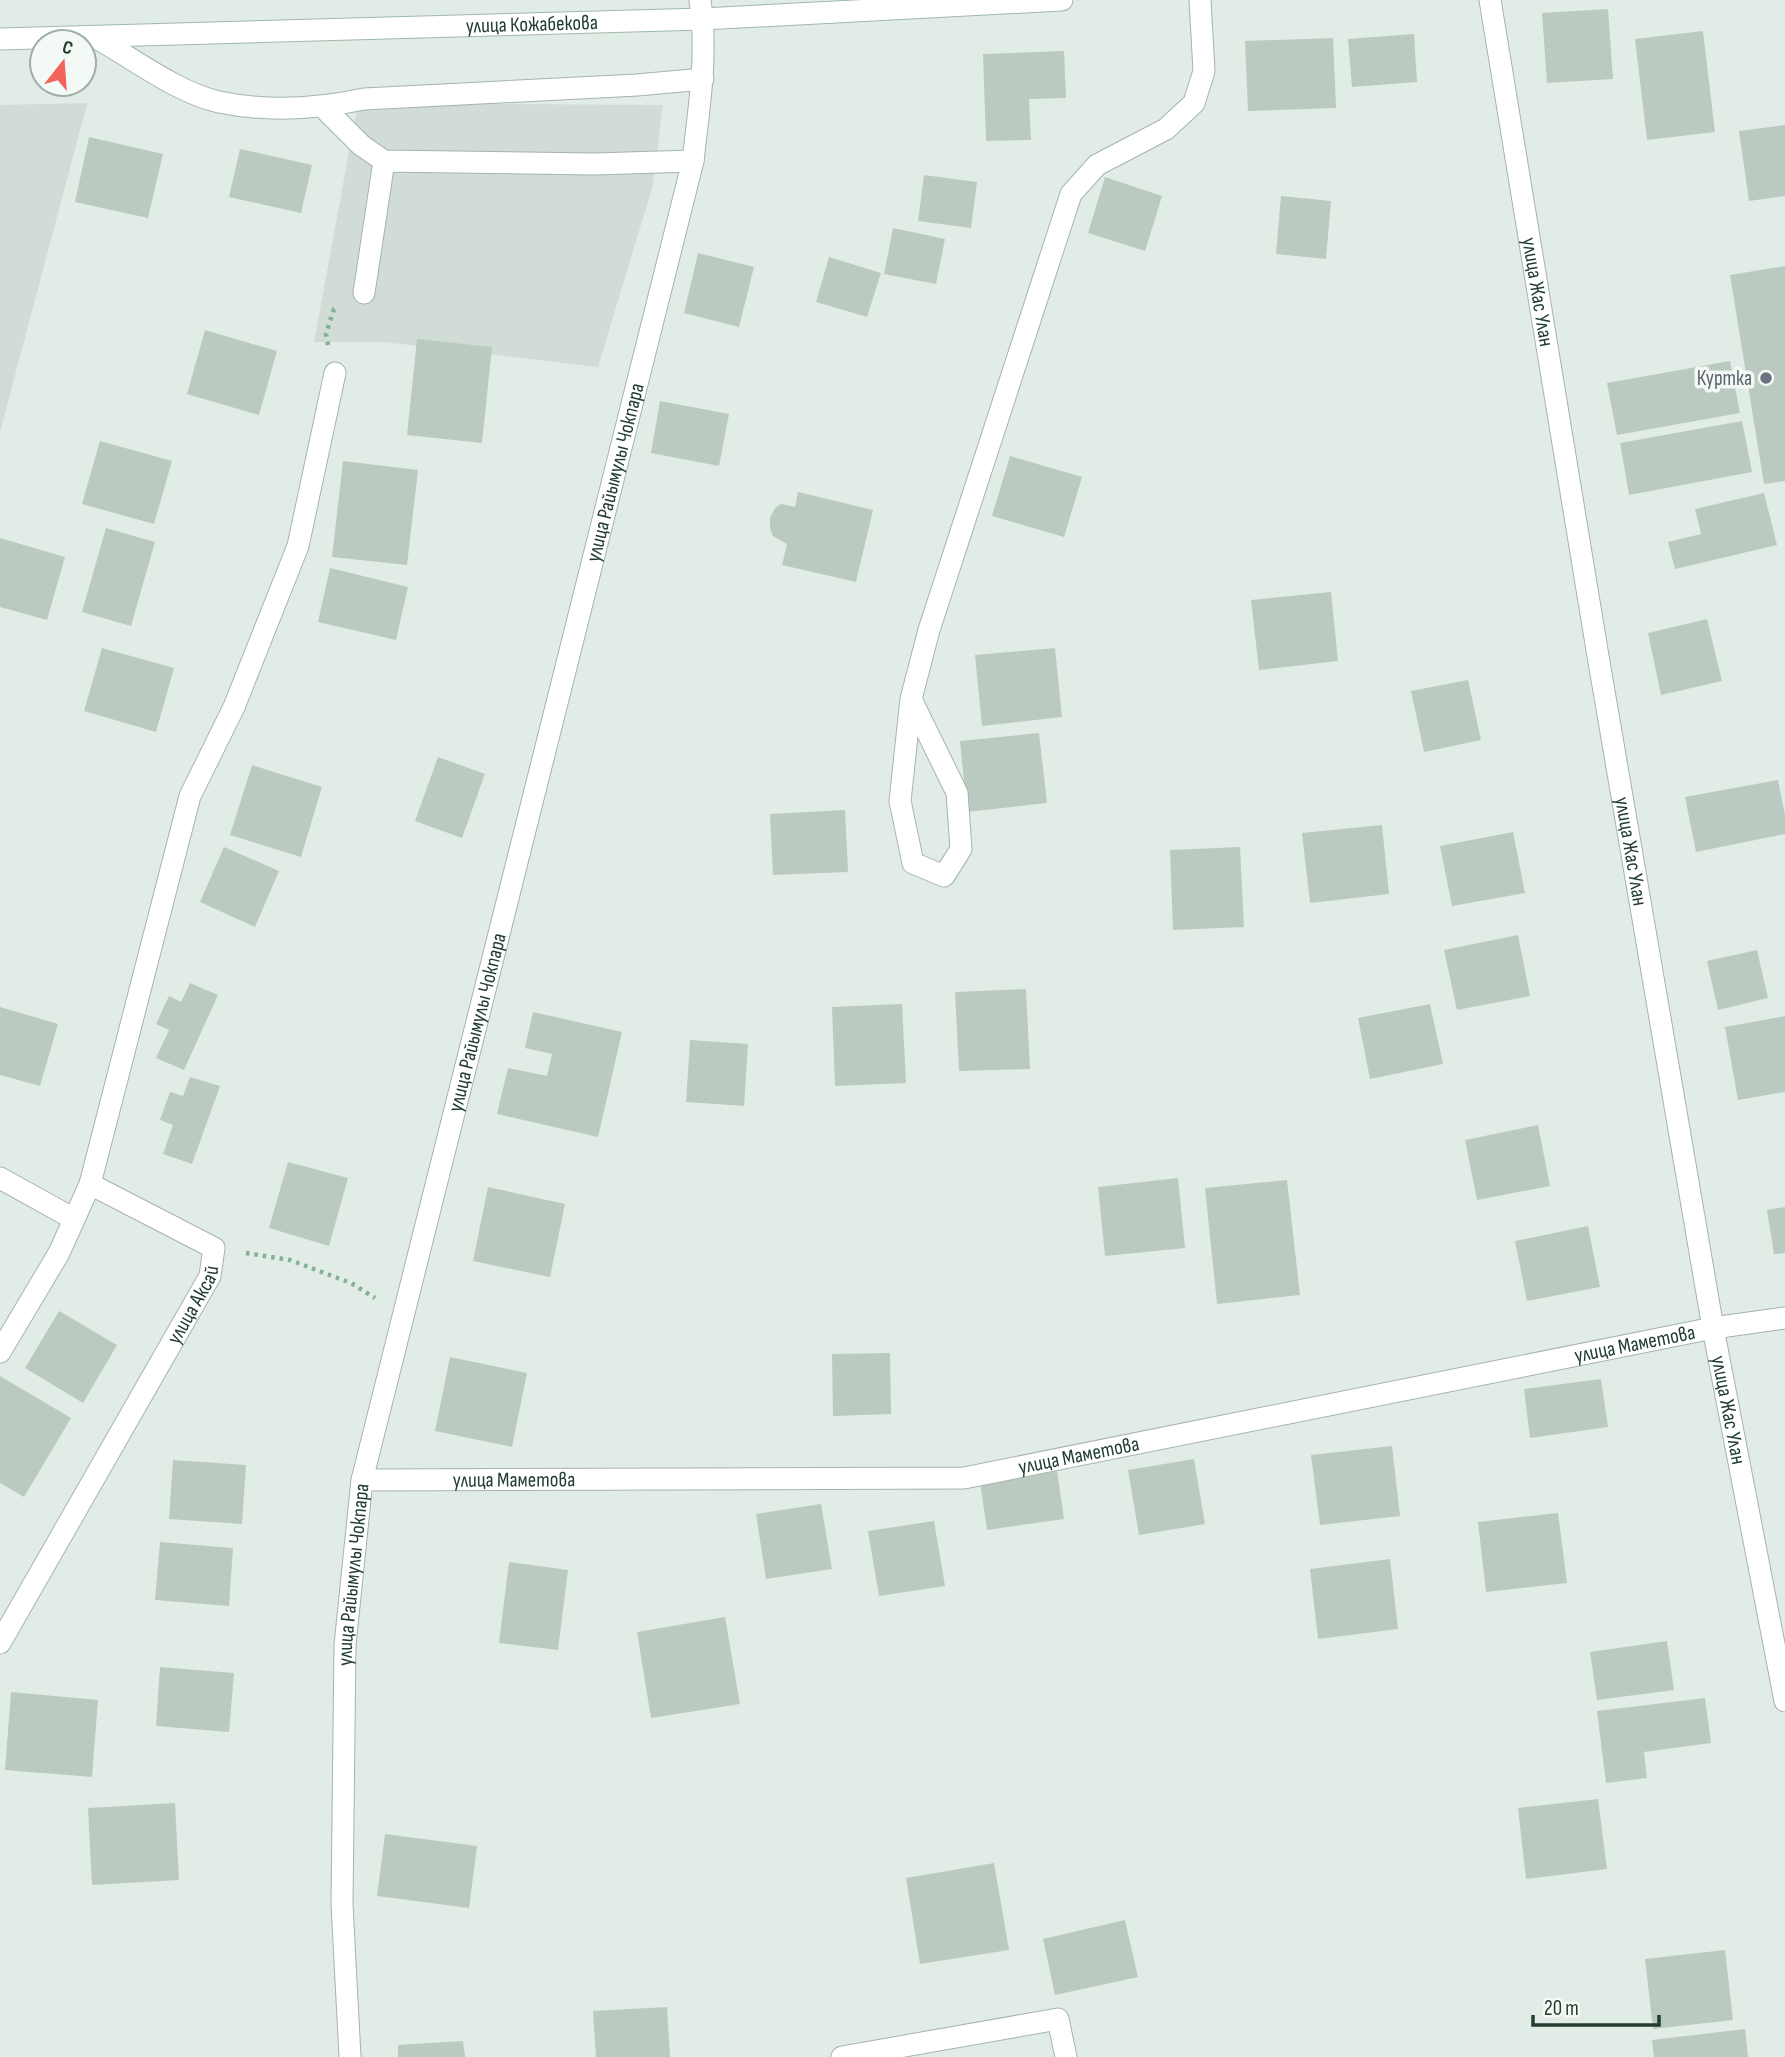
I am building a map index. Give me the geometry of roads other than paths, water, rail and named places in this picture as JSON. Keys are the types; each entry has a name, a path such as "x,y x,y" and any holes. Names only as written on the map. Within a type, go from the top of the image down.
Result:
{"street":[{"name":"улица Кожабекова","path":"98,37 702,10 1062,0"},
{"path":"911,699 957,793 961,849 944,876 912,863 900,801 911,699 929,630 1071,194 1097,165 1166,128 1194,103 1204,71 1200,0"},
{"name":"улица Жас Улан","path":"1490,0 1598,656 1713,1328 1785,1701"},
{"name":"улица Райымулы Чокпара","path":"350,2057 342,1904 345,1645 362,1480 692,161 703,79 702,10"},
{"name":"улица Кожабекова","path":"0,39 28,38"},
{"path":"98,39 181,86 218,102 263,107 323,107 365,99 624,86 703,79"},
{"path":"323,107 361,145 384,160 594,164 692,161"},
{"path":"364,293 384,160"},
{"path":"0,1352 59,1253 90,1184 190,796 234,707 298,546 335,373"},
{"path":"0,1178 74,1219"},
{"name":"улица Аксай","path":"0,1643 210,1276 214,1248 90,1184"},
{"name":"улица Маметова","path":"362,1480 964,1478 1713,1328 1785,1318"},
{"path":"842,2057 1058,2019 1066,2057"}],"place":[{"name":"Куртка","path":"1766,378"}]}
